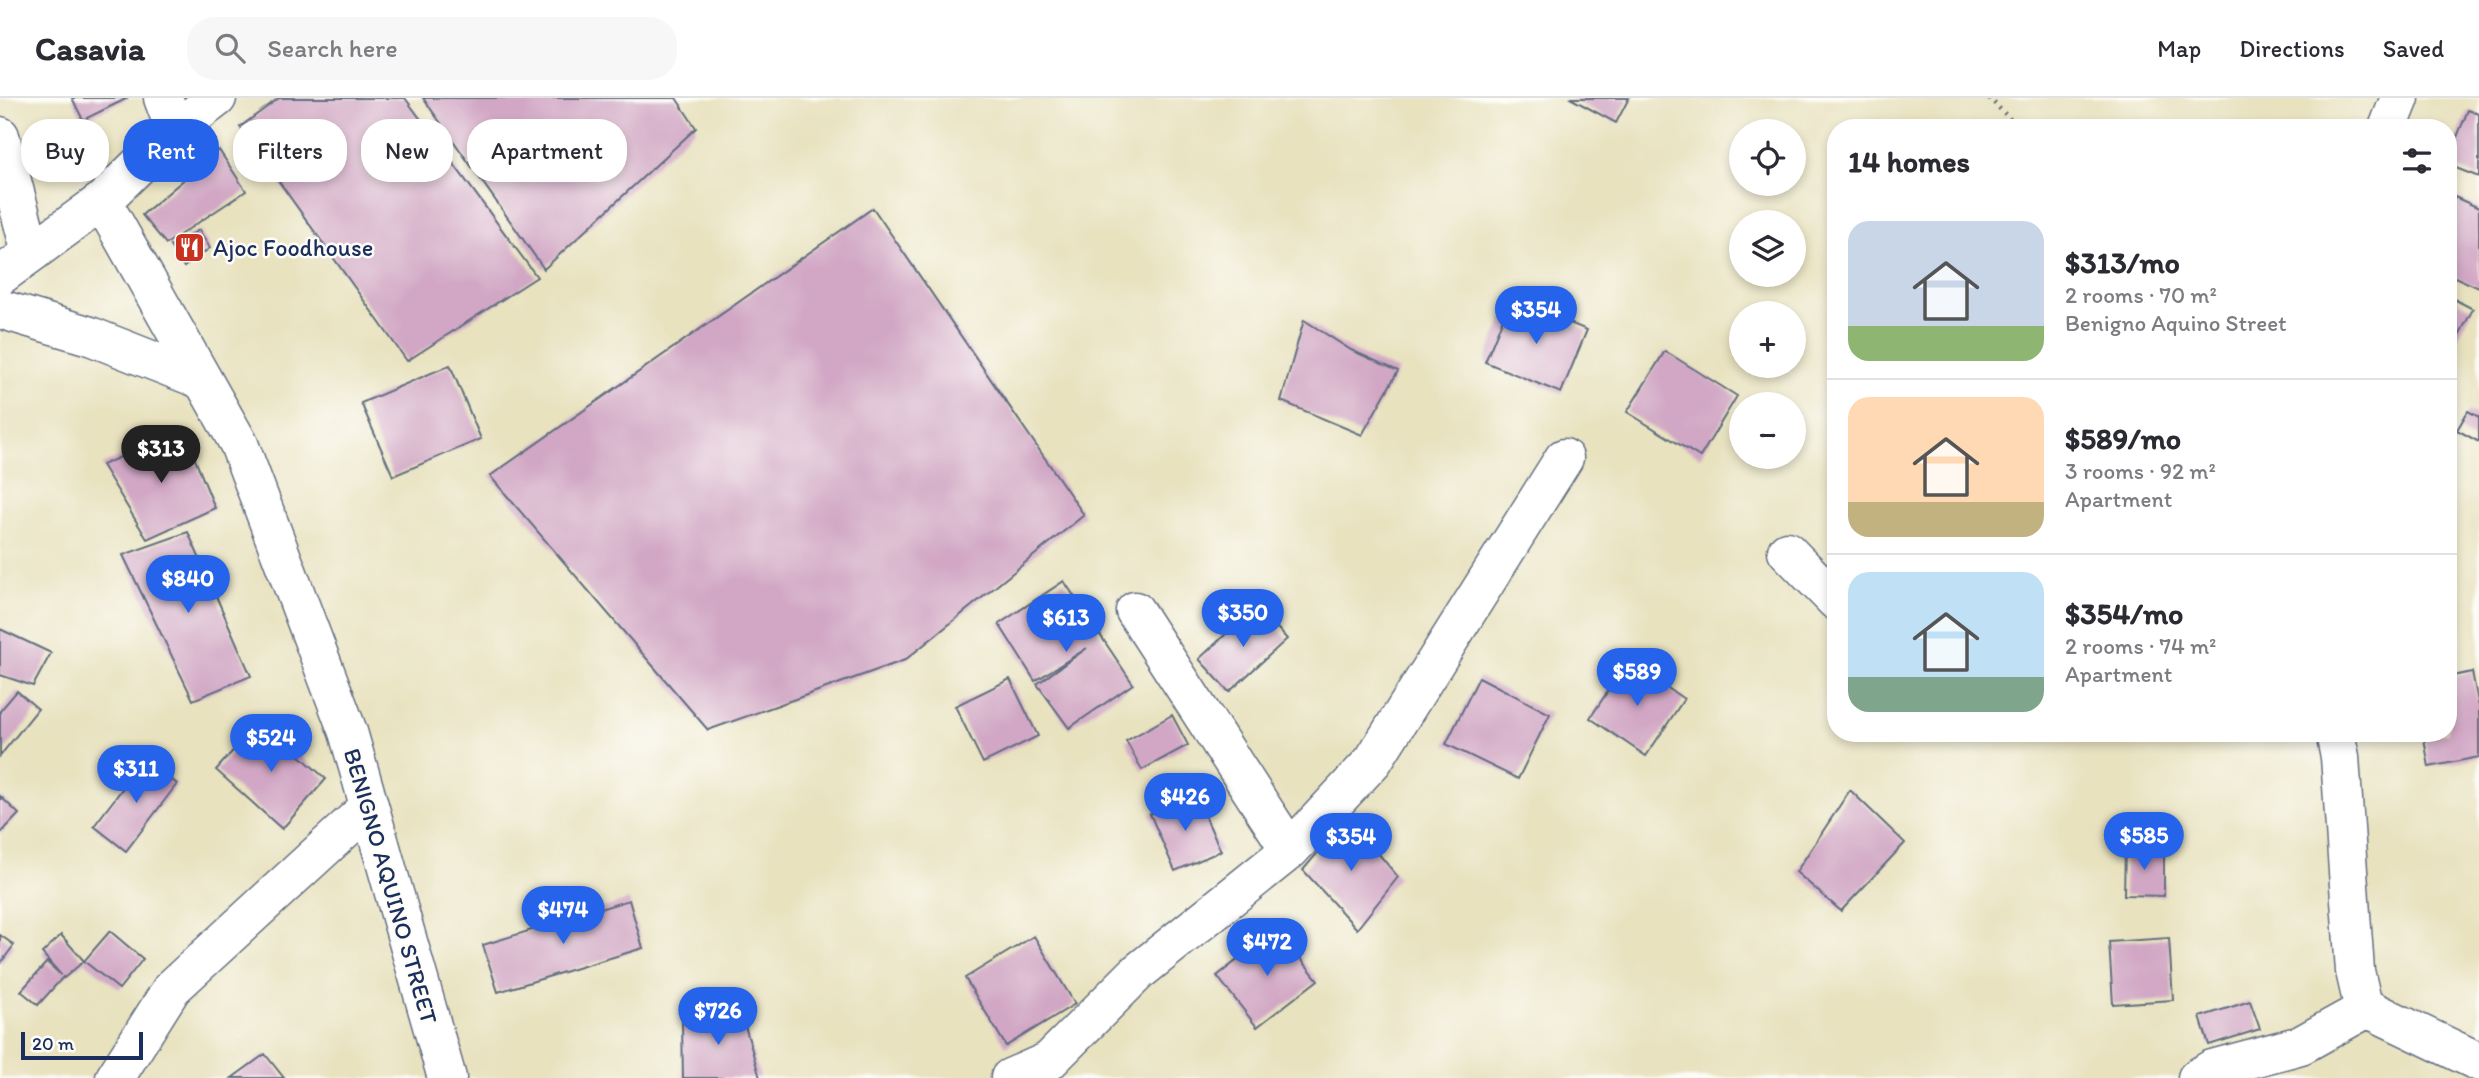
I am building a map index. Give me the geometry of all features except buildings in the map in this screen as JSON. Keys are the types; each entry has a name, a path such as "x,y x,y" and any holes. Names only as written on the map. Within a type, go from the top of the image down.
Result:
{"street":[{"path":"0,276 102,201 169,114 217,98"},
{"path":"2392,119 2400,98"},
{"path":"0,136 31,253"},
{"name":"BENIGNO AQUINO STREET","path":"102,201 239,444 348,732 447,1078"},
{"path":"0,309 90,336 202,380"},
{"path":"1010,1078 1049,1061 1138,972 1290,850 1373,761 1564,458"},
{"path":"1787,551 1827,592"},
{"path":"1135,611 1290,850"},
{"path":"2337,742 2355,971 2364,1010"},
{"path":"115,1078 172,988 369,807"},
{"path":"2197,1078 2212,1069 2301,1045 2364,1010 2375,1012 2479,1062"}],"path":[{"path":"1989,98 2010,119"}],"place":[{"name":"Ajoc Foodhouse","path":"190,247"}]}
